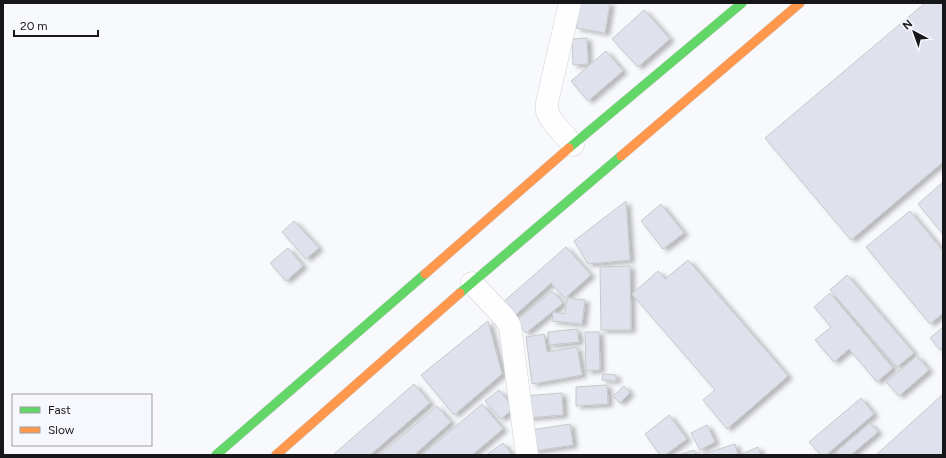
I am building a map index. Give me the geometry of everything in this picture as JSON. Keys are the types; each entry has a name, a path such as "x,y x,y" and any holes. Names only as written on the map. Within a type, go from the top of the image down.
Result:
{"street":[{"path":"570,3 547,102 547,112 573,145"},
{"path":"216,455 573,145 742,3"},
{"path":"276,455 472,283 800,3"},
{"path":"472,283 504,317 510,326 527,455"}],"building":[{"path":"580,3 610,3 605,33 576,28"},
{"path":"925,3 943,3 943,162 851,240 765,138"},
{"path":"644,10 670,39 638,67 612,39"},
{"path":"587,38 588,64 573,65 572,39"},
{"path":"606,51 623,71 588,101 571,81"},
{"path":"943,182 943,234 918,204"},
{"path":"626,201 630,260 588,264 574,241"},
{"path":"661,204 684,233 663,249 641,221"},
{"path":"910,211 943,251 943,313 930,324 866,247"},
{"path":"294,221 319,248 306,259 282,232"},
{"path":"566,247 591,275 565,298 551,283 513,317 501,304"},
{"path":"288,248 303,266 286,281 270,263"},
{"path":"688,260 788,376 727,429 703,400 715,390 632,294 658,271 665,279"},
{"path":"630,266 631,330 601,330 600,267"},
{"path":"847,275 914,353 897,367 830,290"},
{"path":"552,291 563,303 526,333 516,321"},
{"path":"830,293 893,368 877,382 849,349 834,362 815,340 831,327 814,307"},
{"path":"567,298 585,300 582,324 552,321 553,312 565,314"},
{"path":"488,321 502,374 454,415 421,375"},
{"path":"943,327 943,347 940,350 930,338"},
{"path":"577,329 579,342 549,345 548,332"},
{"path":"585,332 599,332 600,370 586,371"},
{"path":"544,334 547,352 577,347 582,375 532,384 526,337"},
{"path":"917,356 929,370 899,396 886,382"},
{"path":"603,374 616,375 616,381 602,380"},
{"path":"414,384 430,403 370,455 333,455"},
{"path":"607,385 608,404 576,406 576,387"},
{"path":"624,386 630,393 620,403 613,396"},
{"path":"499,390 514,408 501,419 485,401"},
{"path":"562,393 563,415 526,418 525,396"},
{"path":"943,394 943,455 876,455"},
{"path":"861,398 874,414 826,455 821,455 809,442"},
{"path":"482,404 503,429 472,455 422,455"},
{"path":"437,406 451,422 414,455 380,455"},
{"path":"669,415 687,439 665,455 660,455 645,434"},
{"path":"870,423 878,432 851,455 839,455 836,452"},
{"path":"570,424 573,445 534,451 531,430"},
{"path":"707,425 715,442 700,450 691,433"},
{"path":"503,443 512,455 486,455"},
{"path":"735,444 738,455 703,455 703,454"},
{"path":"758,447 761,455 742,455 742,454"},
{"path":"694,450 696,455 678,455"}],"traffic: fast":[{"path":"569,148 742,3"},
{"path":"460,293 621,156"},
{"path":"216,455 425,274"}],"traffic: slow":[{"path":"621,156 800,3"},
{"path":"425,274 569,148"},
{"path":"276,455 460,293"}]}
